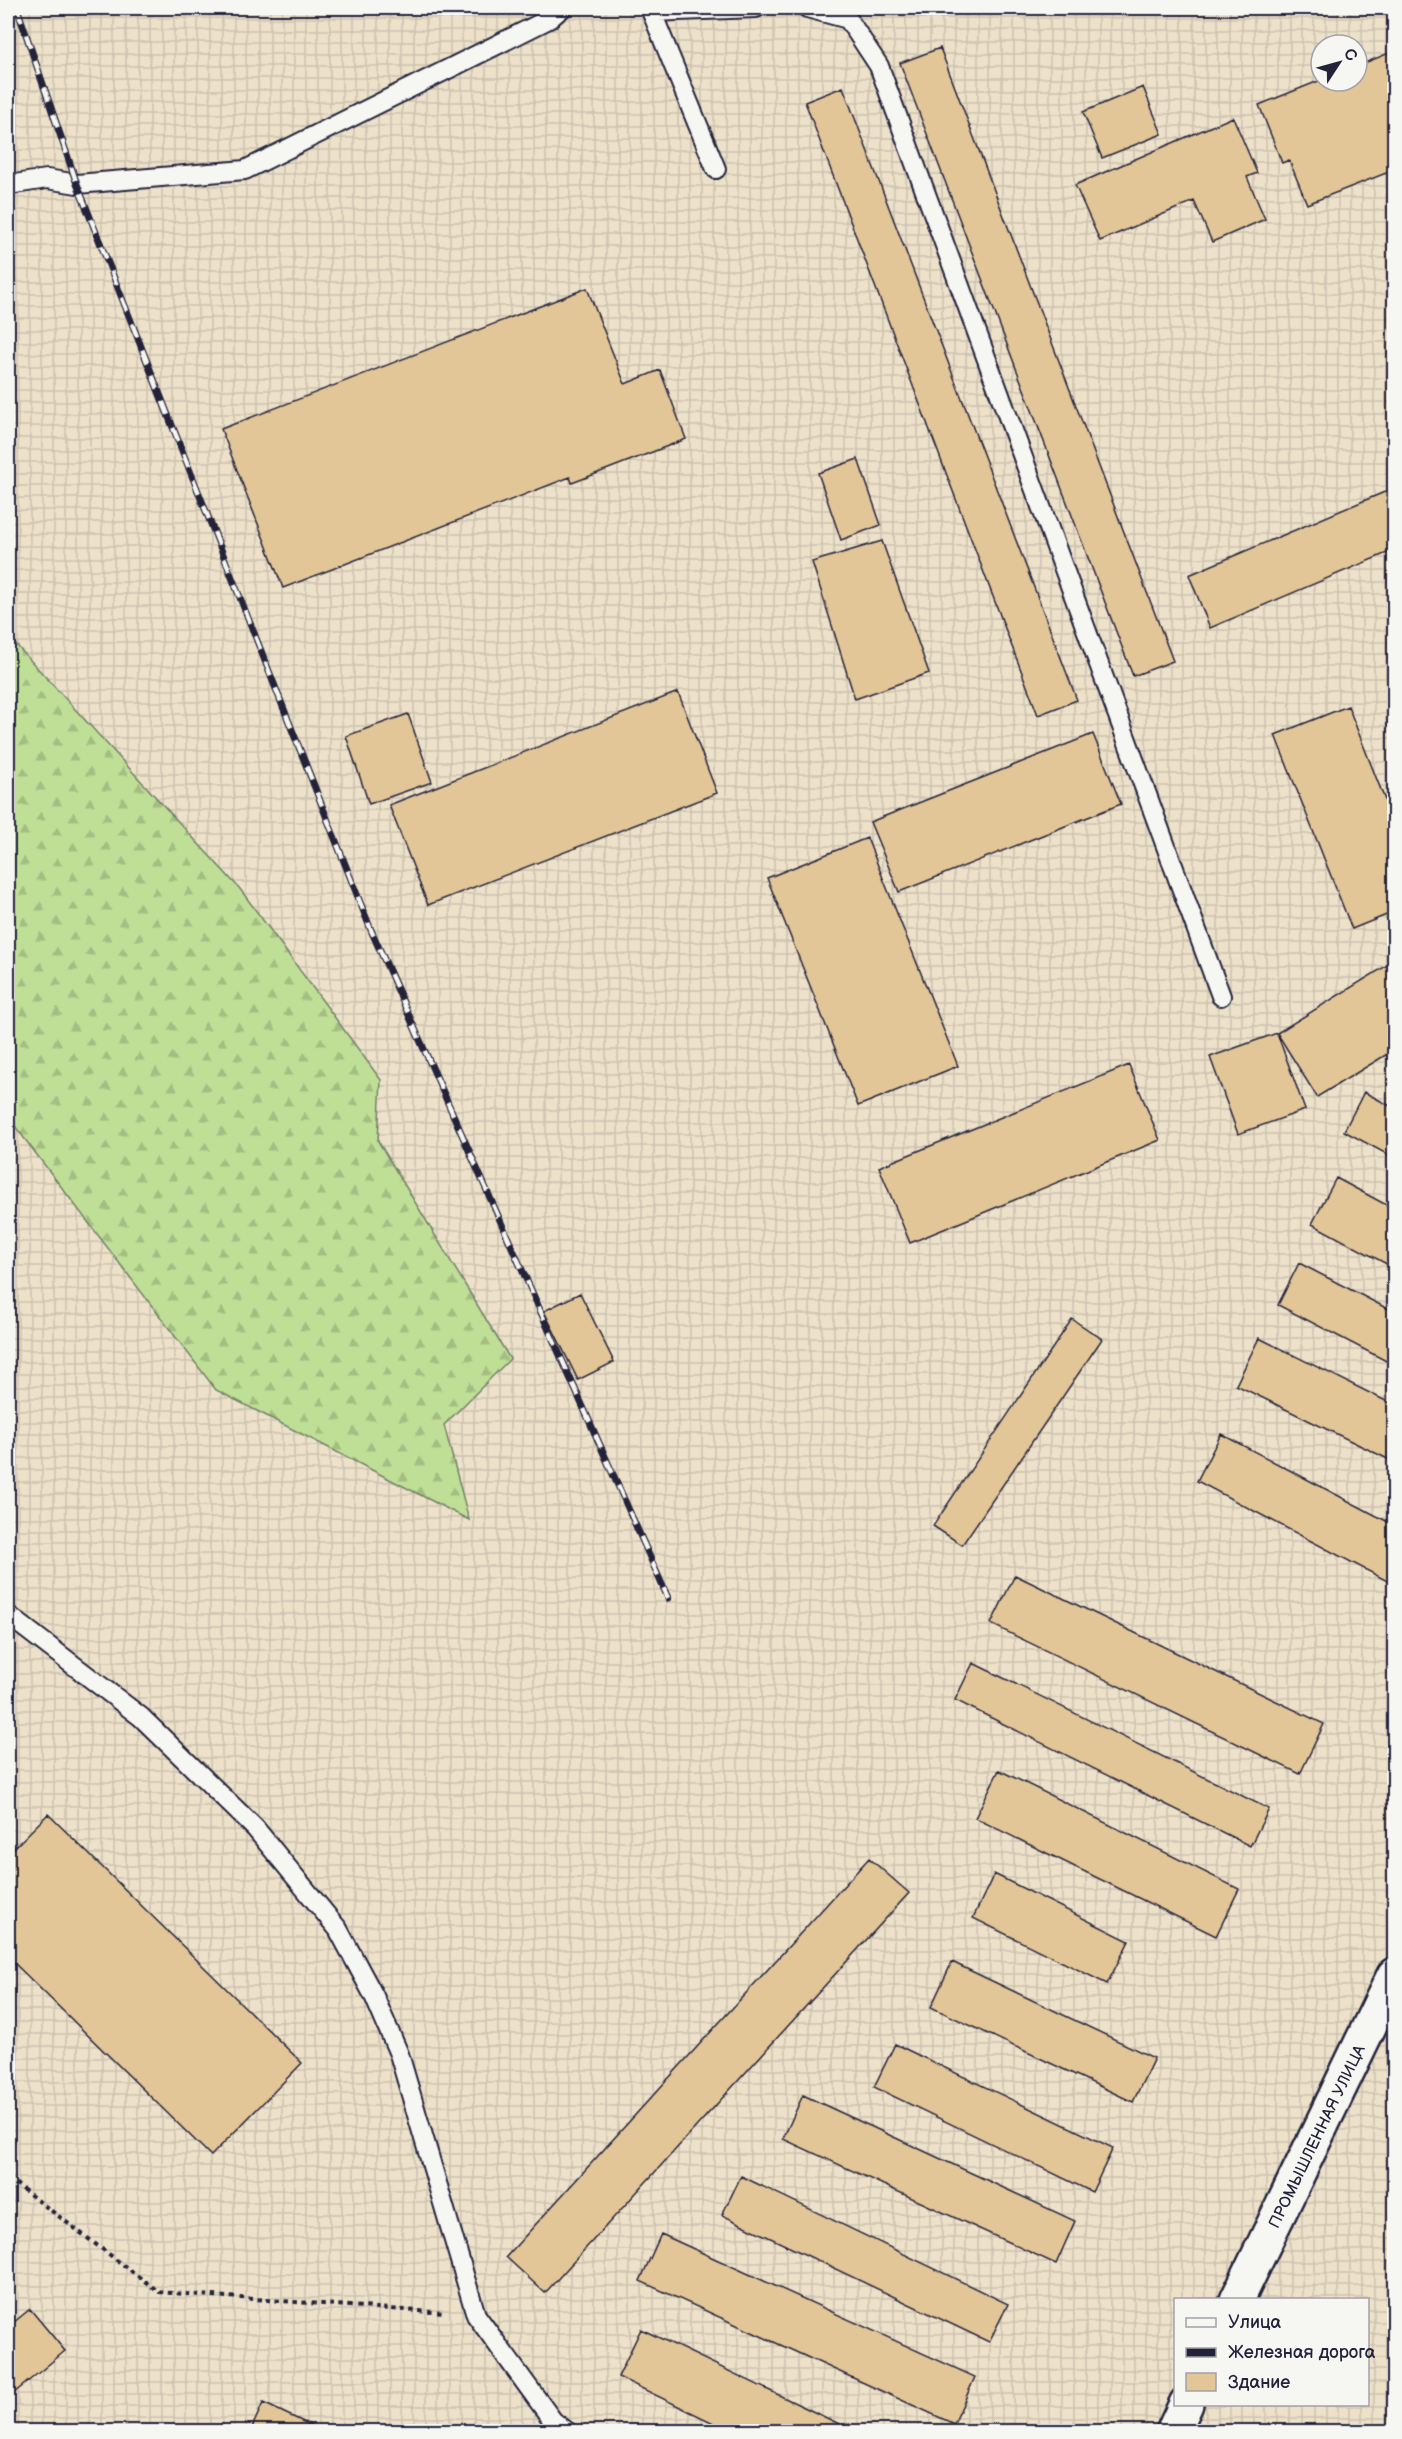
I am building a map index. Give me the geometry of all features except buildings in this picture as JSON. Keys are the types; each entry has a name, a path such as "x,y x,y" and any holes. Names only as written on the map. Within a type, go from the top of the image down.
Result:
{"street":[{"name":"ПРОМЫШЛЕННАЯ УЛИЦА","path":"1238,2298 1395,1975"},
{"path":"1173,2432 1185,2406"}],"lane":[{"path":"8,184 47,179 77,184 245,170 549,19 562,8"},
{"path":"716,169 651,10 756,8"},
{"path":"807,8 848,20 879,66 1221,996"},
{"path":"8,1615 141,1717 255,1828 338,1929 374,1996 399,2054 476,2315 552,2421 568,2432"}],"path":[{"path":"8,2178 159,2292 476,2315"}],"shaded area":[{"path":"8,8 1394,8 1394,2431 8,2432"}],"green space":[{"path":"8,636 240,889 381,1080 378,1141 510,1359 444,1425 469,1520 216,1390 8,1117"}],"railway":[{"path":"17,8 77,184 371,930 668,1598"}]}
